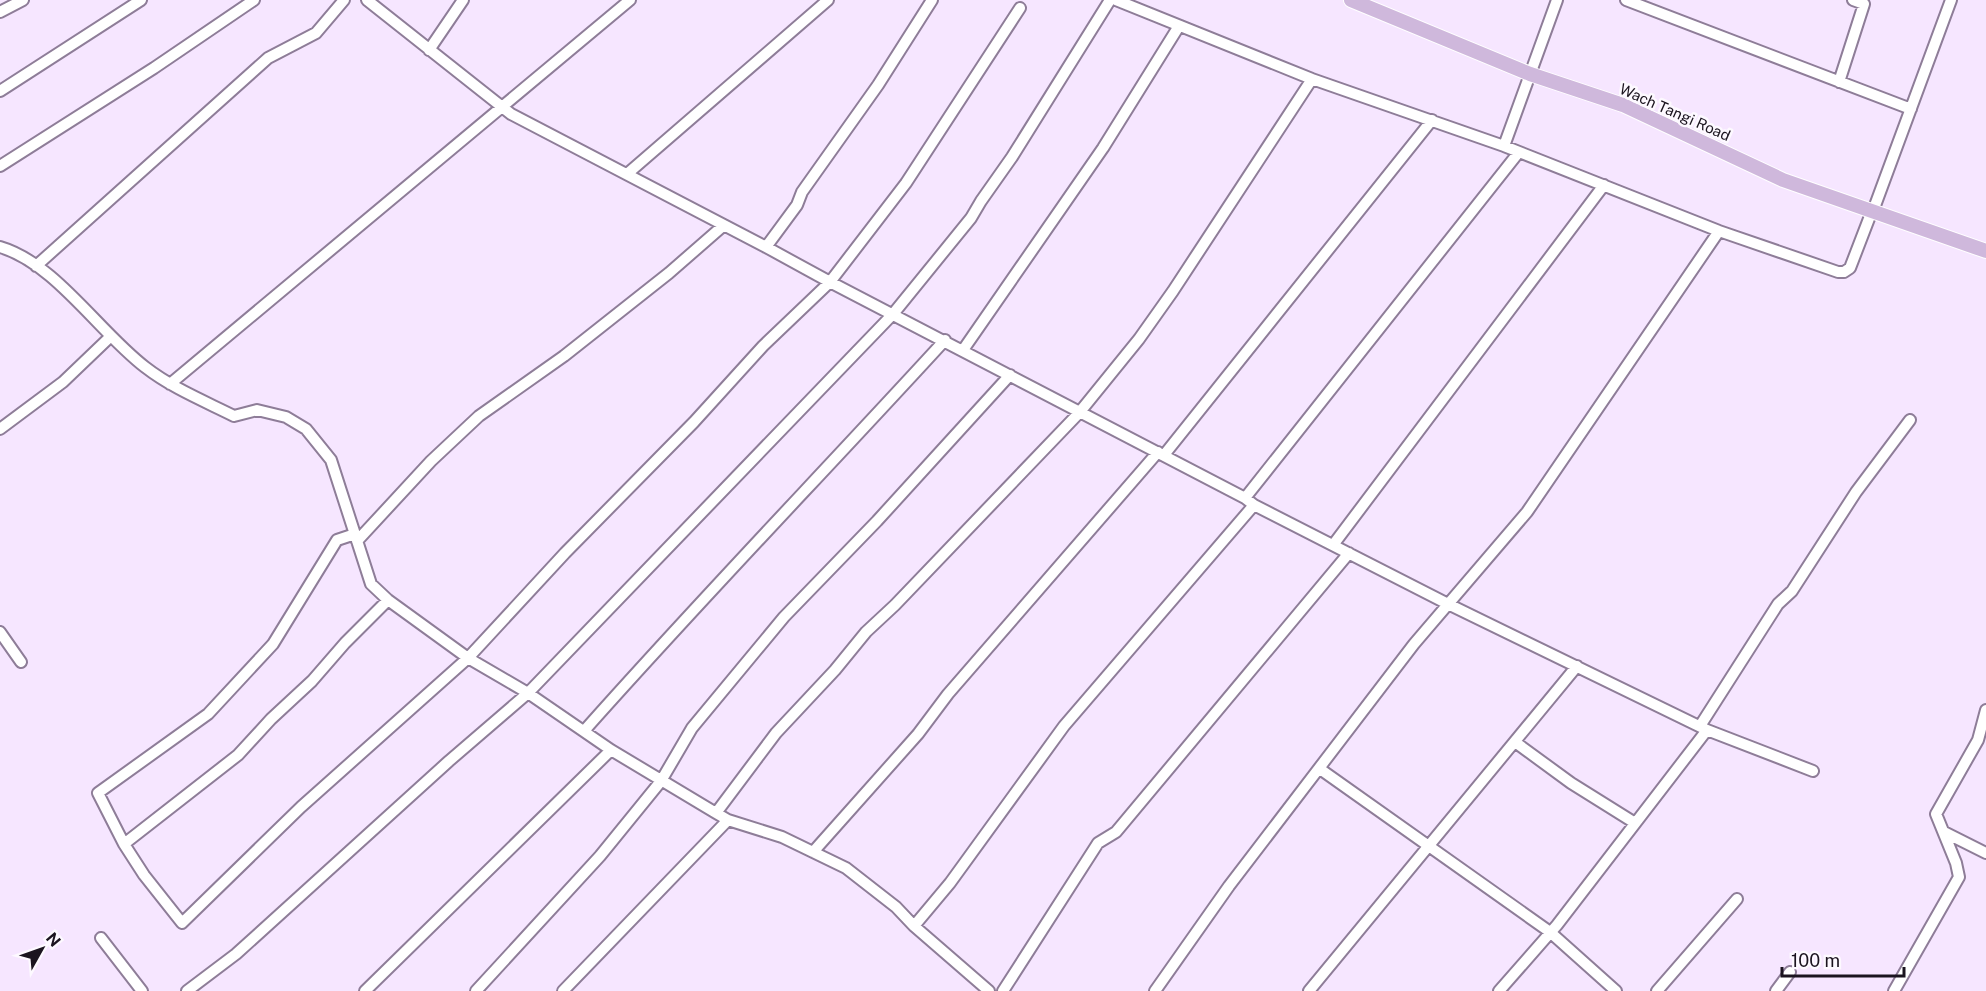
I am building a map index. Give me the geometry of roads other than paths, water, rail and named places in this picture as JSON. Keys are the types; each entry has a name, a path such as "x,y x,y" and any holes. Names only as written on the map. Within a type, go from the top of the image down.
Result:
{"main road":[{"name":"Wach Tangi Road","path":"1351,0 1530,74 1623,105 1783,180 1986,251"}],"street":[{"path":"0,12 23,0"},
{"path":"0,91 141,0"},
{"path":"0,166 154,68 254,0"},
{"path":"36,266 268,57 316,33 344,0"},
{"path":"367,0 511,114 1448,604 1704,728 1813,771"},
{"path":"429,50 464,0"},
{"path":"170,384 630,0"},
{"path":"627,174 828,0"},
{"path":"766,247 797,205 802,192 815,172 878,85 932,0"},
{"path":"187,991 236,954 449,761 528,693 893,314 971,218 1012,158 1110,0"},
{"path":"1116,0 1312,79 1504,146 1719,231 1838,272 1844,272 1850,268 1951,0"},
{"path":"1504,146 1557,0"},
{"path":"1626,0 1911,109"},
{"path":"1839,82 1864,4 1853,0"},
{"path":"724,225 669,273 564,356 479,416 356,537 337,540 273,644 208,714 98,794 124,844 144,875 182,923 301,807 468,658 565,552 694,422 763,346 830,282 906,183 1020,8"},
{"path":"963,350 1103,148 1179,26"},
{"path":"716,813 776,733 835,670 866,632 895,605 1079,413 1139,339 1173,291 1312,79"},
{"path":"813,852 918,734 955,685 1161,454 1432,120"},
{"path":"914,926 950,883 1064,726 1250,501 1519,152"},
{"path":"1333,545 1605,185"},
{"path":"1155,991 1229,886 1414,644 1527,512 1719,231"},
{"path":"0,247 11,250 49,274 110,337 145,367 170,384 234,416 257,410 286,417 306,429 331,460 372,584 388,600 468,658 528,693 661,781 728,820 782,837 846,868 896,907 914,926 989,991"},
{"path":"0,429 63,382 110,337"},
{"path":"584,730 731,568 788,510 945,340"},
{"path":"476,991 600,856 661,781 692,728 784,617 877,521 1010,375"},
{"path":"1499,991 1550,932 1635,823 1704,728 1778,604 1792,591 1856,492 1910,420"},
{"path":"1003,991 1098,843 1116,832 1349,553"},
{"path":"124,844 238,755 388,600"},
{"path":"0,632 21,662"},
{"path":"1309,991 1577,666"},
{"path":"1894,991 1959,877 1956,863 1936,814 1978,740 1986,710"},
{"path":"1515,742 1571,783 1635,823"},
{"path":"365,991 611,750"},
{"path":"1320,769 1550,932 1616,991"},
{"path":"563,991 728,820"},
{"path":"1944,832 1986,853"},
{"path":"1658,991 1737,899"},
{"path":"101,938 142,991"},
{"path":"1776,991 1790,972"}]}
